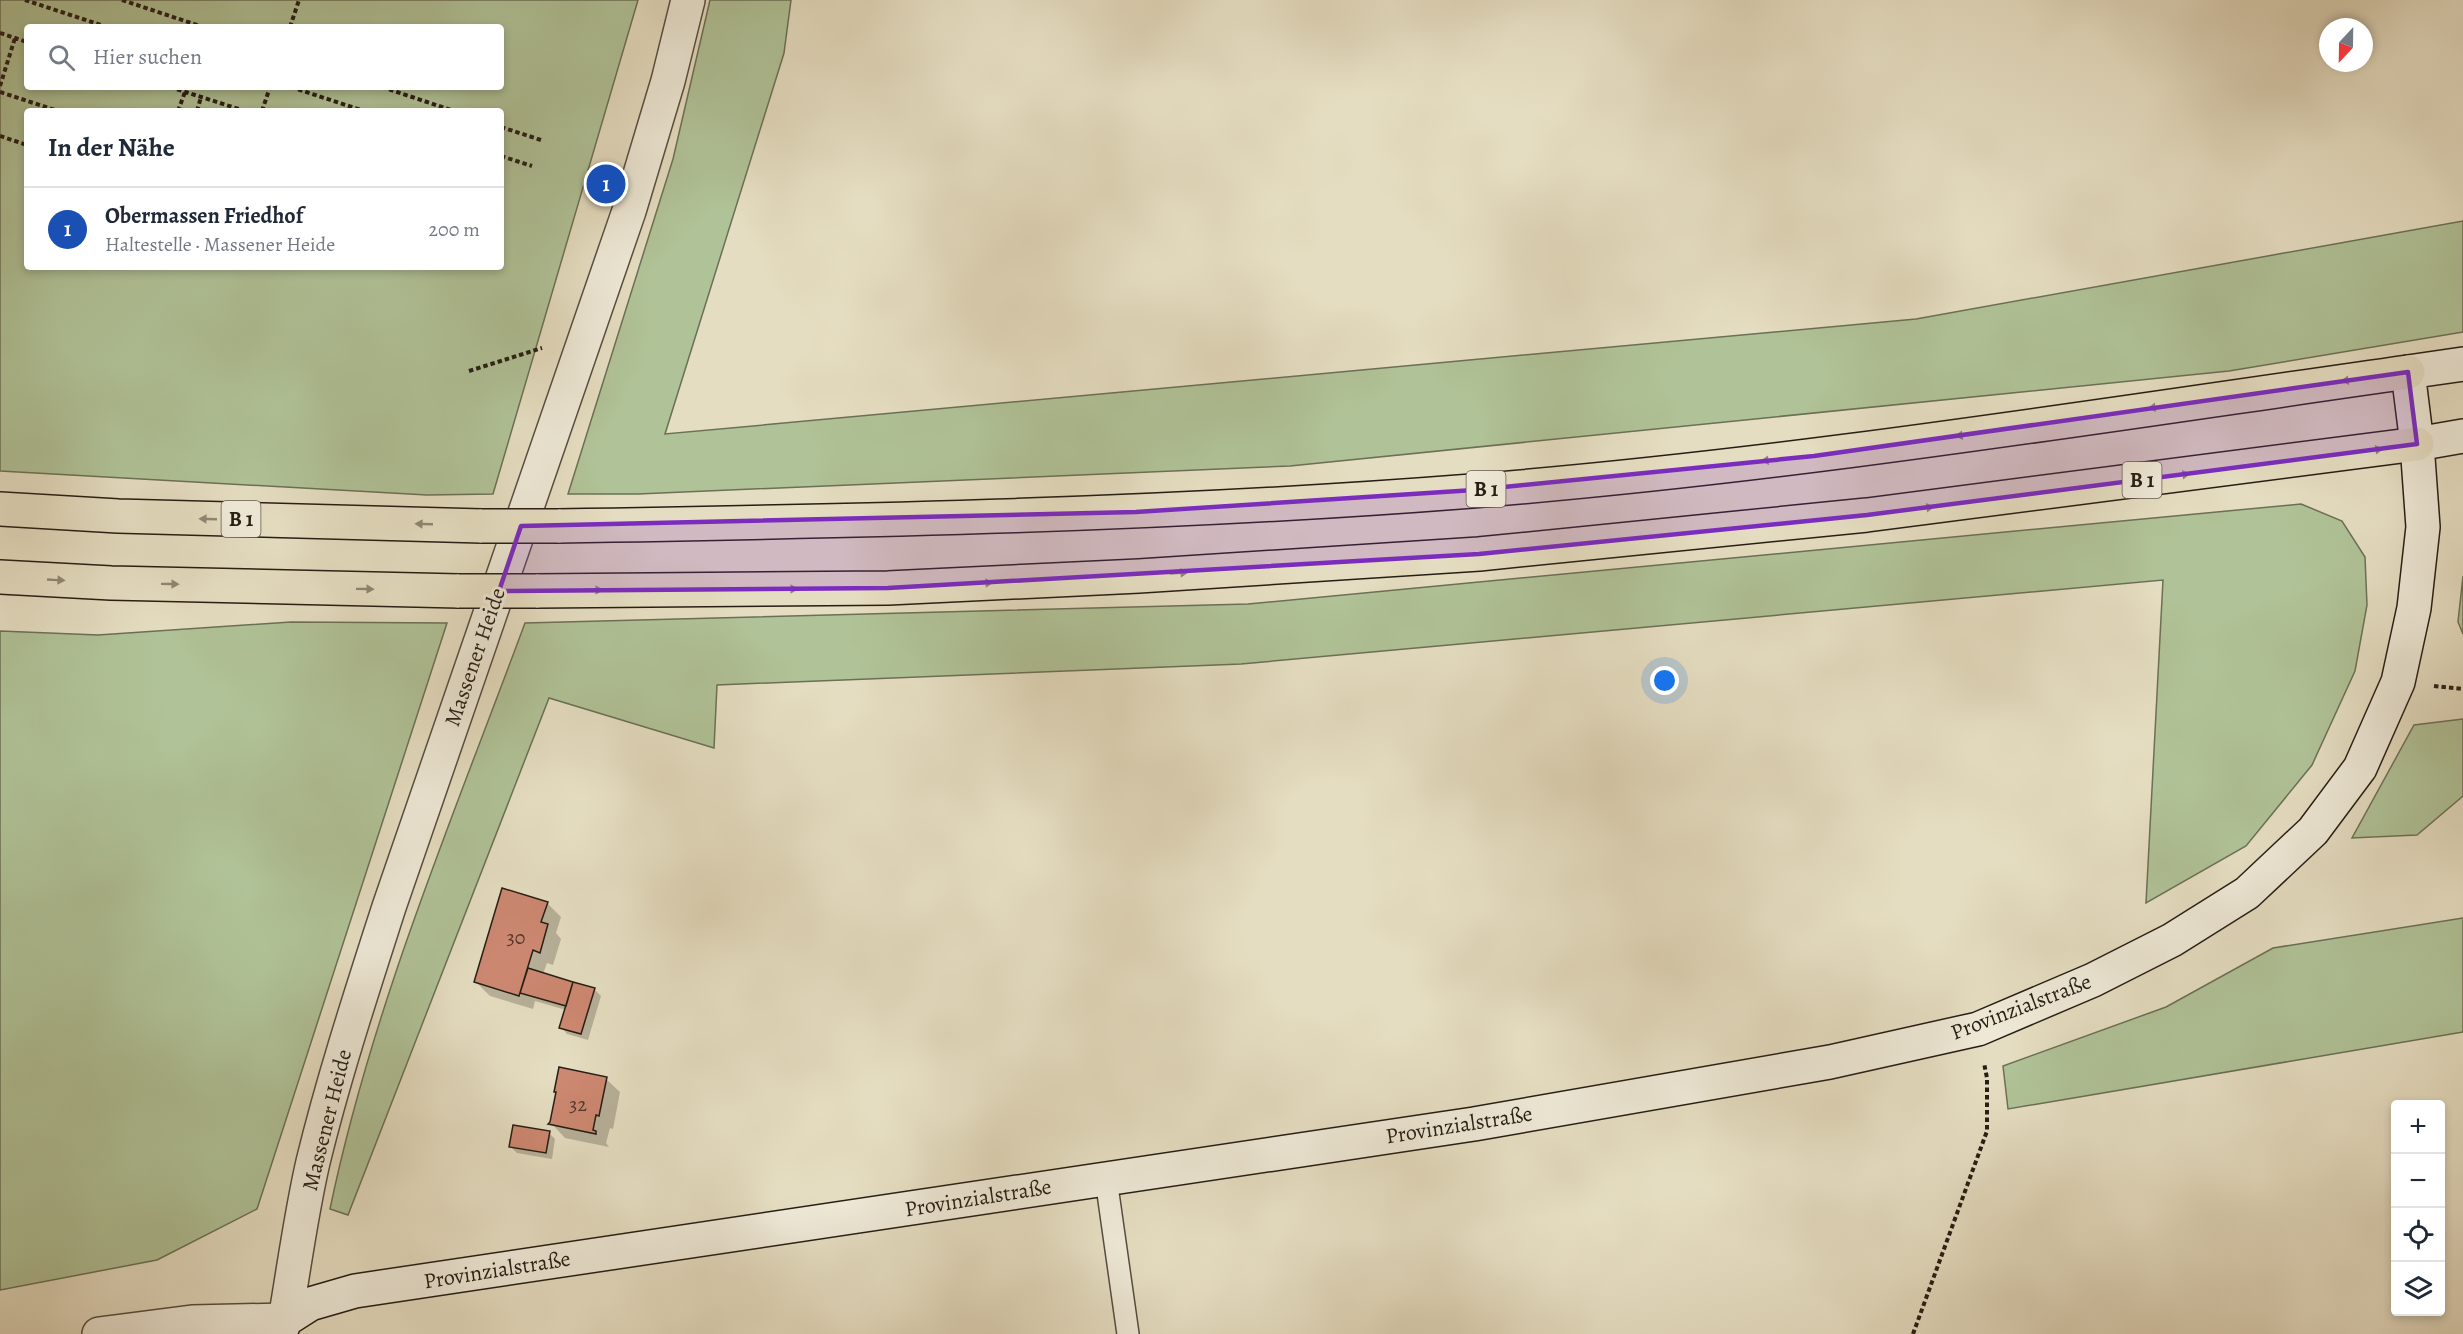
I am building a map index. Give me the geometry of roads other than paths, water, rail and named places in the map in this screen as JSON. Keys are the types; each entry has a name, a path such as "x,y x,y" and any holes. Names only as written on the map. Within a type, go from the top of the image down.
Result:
{"main road":[{"name":"Massener Heide","path":"283,1327 312,1165 351,1027 389,907 634,194 668,81 688,0"},
{"path":"2408,372 2463,364"},
{"name":"Provinzialstraße","path":"283,1327 310,1304 356,1291 1474,1124 1796,1068 1927,1042 1978,1029 2093,980 2152,950 2247,892 2313,831 2360,768 2397,682 2410,628 2423,527 2417,444 2408,372"},
{"name":"B 1","path":"0,509 118,516 482,526 893,520 1136,512 1474,490 1814,456 2408,372"},
{"path":"2417,444 2463,436"},
{"name":"B 1","path":"0,577 111,583 536,591 888,588 1139,576 1479,554 1867,515 2417,444"},
{"path":"99,1334 192,1322 283,1327"}],"lane":[{"path":"1106,1179 1128,1334"}],"place":[{"name":"Obermassen Friedhof","path":"606,184"}]}
